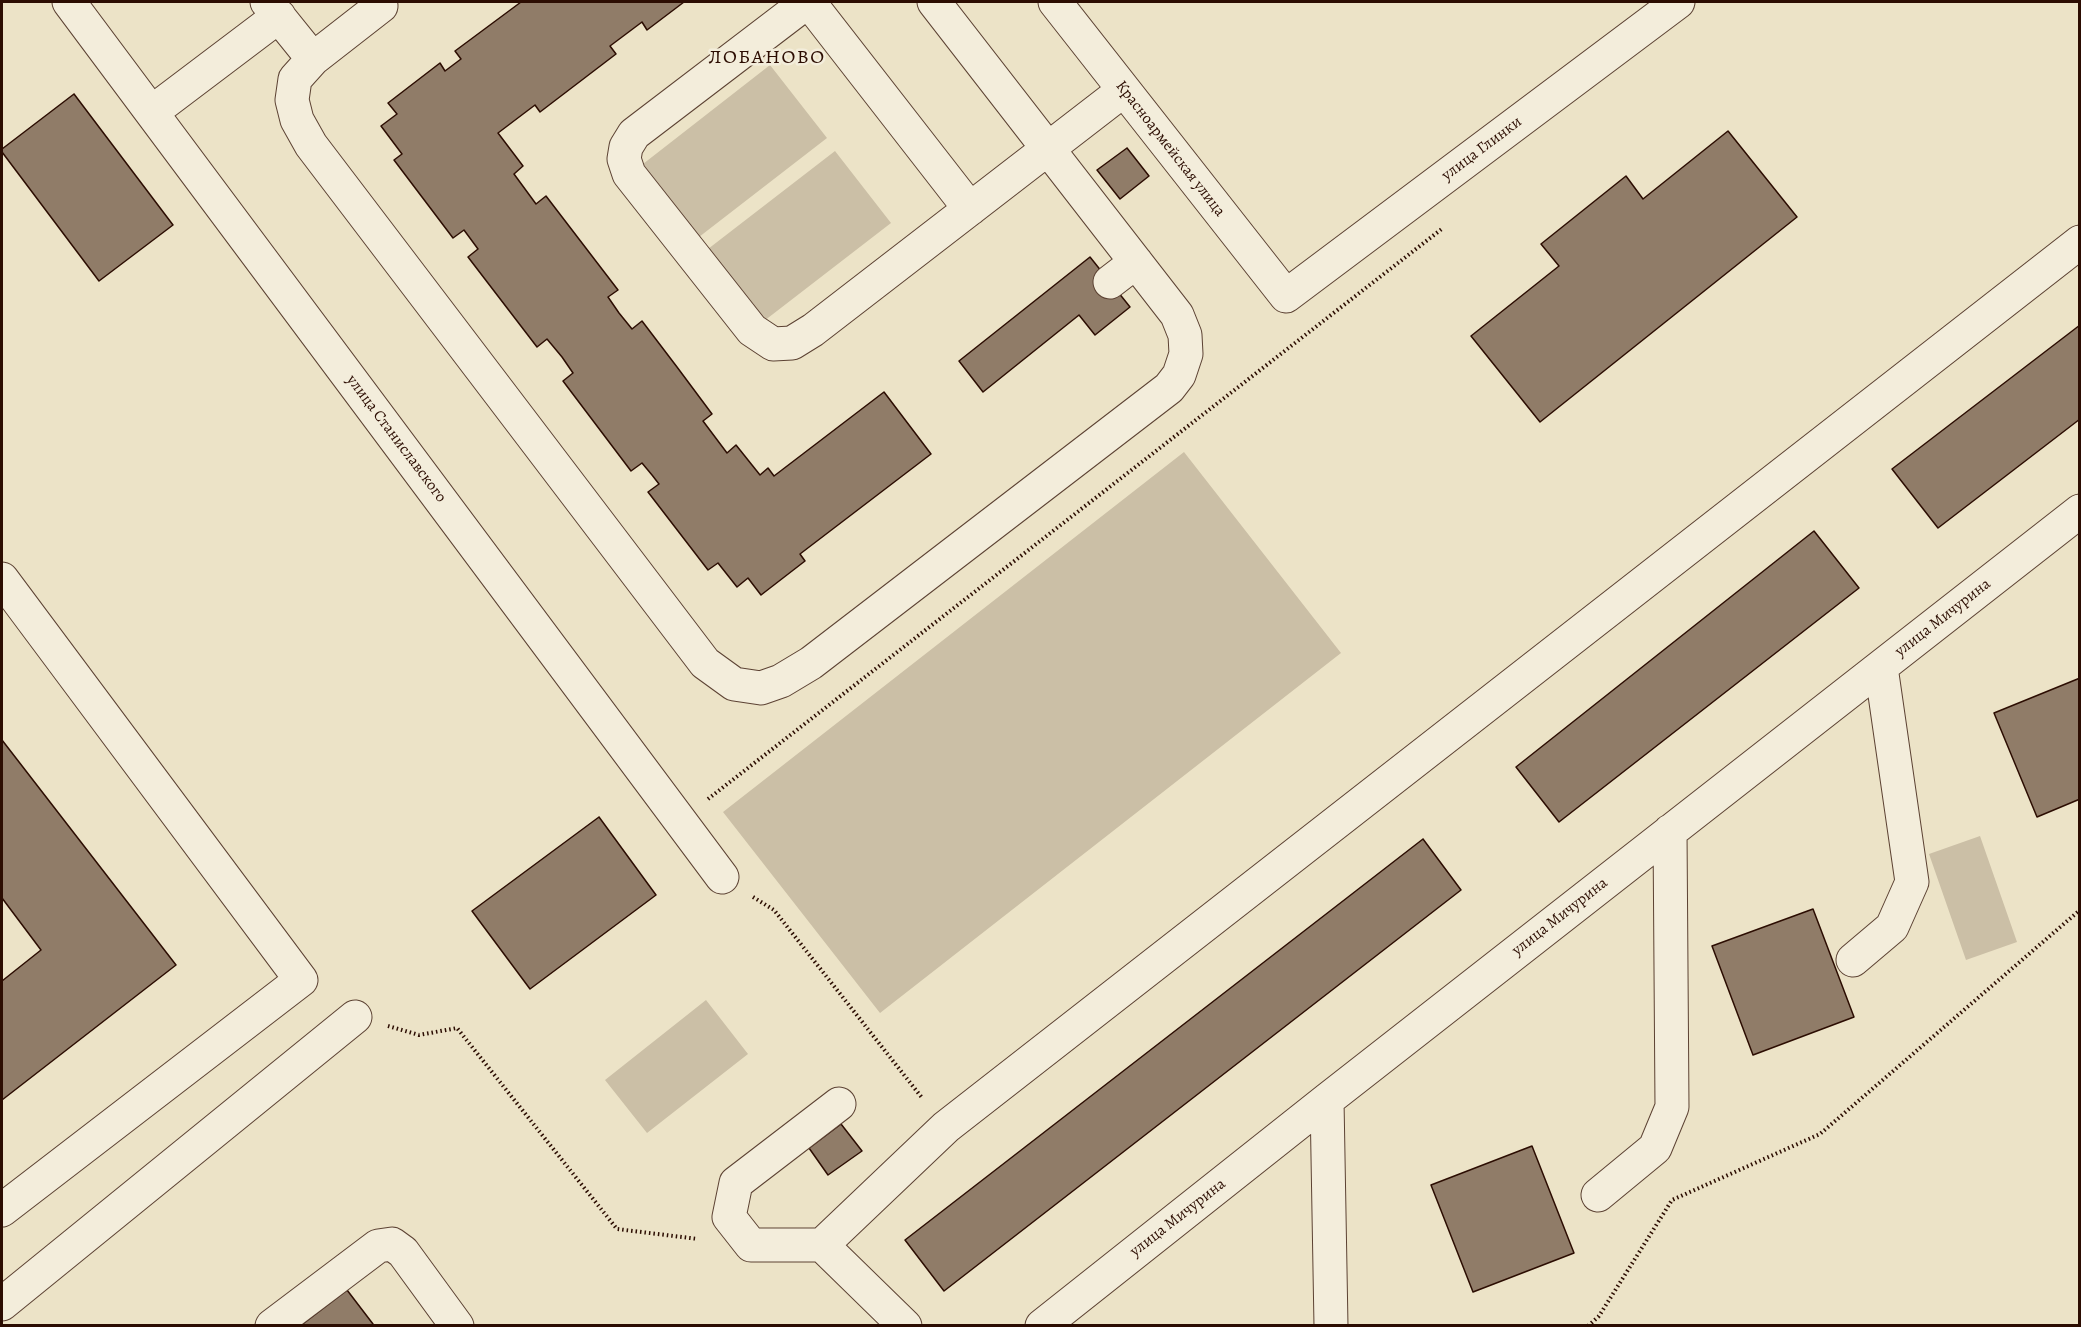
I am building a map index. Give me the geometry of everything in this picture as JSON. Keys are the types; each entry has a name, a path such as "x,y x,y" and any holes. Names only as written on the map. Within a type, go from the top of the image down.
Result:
{"street":[{"name":"улица Станиславского","path":"69,2 723,878"},
{"path":"970,210 808,2 634,134 626,147 624,159 629,174 752,330 773,344 792,343 813,330 970,210 1124,90"},
{"path":"382,3 313,59 296,79 292,100 297,120 311,145 705,663 734,684 761,688 781,681 811,663 1168,388 1179,375 1186,354 1185,335 1177,315 934,2"},
{"name":"Красноармейская улица","path":"1055,2 1286,296"},
{"name":"улица Глинки","path":"1286,296 1678,2"},
{"path":"152,112 273,9 313,59"},
{"path":"839,1104 736,1183 729,1217 751,1245 822,1245 946,1127 2079,242"},
{"path":"1110,282 1136,262"},
{"name":"улица Мичурина","path":"1042,1326 2079,511"},
{"path":"2,579 301,980 2,1210"},
{"path":"1853,960 1892,927 1912,882 1881,667"},
{"path":"1598,1195 1654,1148 1672,1107 1670,831"},
{"path":"2,1304 355,1017"},
{"path":"1327,1100 1331,1326"},
{"path":"272,1326 378,1246 392,1244 403,1252 457,1326"},
{"path":"822,1245 905,1326"}],"path":[{"path":"681,820 1443,228"},
{"path":"723,878 774,910 946,1127"},
{"path":"1588,1326 1599,1316 1672,1200 1820,1134 2079,910"},
{"path":"355,1017 420,1035 457,1028 617,1229 751,1245"}],"shaded area":[{"path":"770,65 827,138 699,237 643,164"},
{"path":"835,151 891,223 764,321 708,249"},
{"path":"1184,452 1341,653 880,1013 723,812"},
{"path":"1980,836 2017,942 1966,960 1929,854"},
{"path":"706,1000 748,1054 647,1133 605,1080"}],"building":[{"path":"521,2 684,2 647,30 642,22 610,46 616,54 540,112 535,105 498,133 523,166 514,174 536,204 546,196 618,290 608,297 632,329 642,321 712,414 703,421 727,453 736,445 760,475 768,468 774,476 884,392 931,454 800,554 805,561 761,595 748,578 737,587 718,563 708,570 648,492 659,484 642,463 631,471 563,381 573,373 562,357 547,339 537,347 468,257 478,249 464,230 453,238 394,160 402,154 381,126 397,114 388,103 440,63 445,71 461,59 455,51"},
{"path":"74,94 173,225 99,281 2,152 2,149"},
{"path":"1728,131 1797,217 1540,422 1471,336 1559,266 1541,244 1626,176 1643,199"},
{"path":"1127,148 1149,176 1120,199 1097,170"},
{"path":"1090,257 1130,307 1095,335 1079,315 983,392 959,361"},
{"path":"2080,325 2080,419 1938,528 1892,469"},
{"path":"1814,531 1859,588 1559,822 1516,767"},
{"path":"2080,678 2080,799 2037,817 1994,713"},
{"path":"2,740 176,965 2,1100 2,981 41,950 2,898"},
{"path":"599,817 656,895 530,989 472,911"},
{"path":"1423,839 1461,890 944,1291 905,1240"},
{"path":"1813,909 1854,1017 1753,1055 1712,946"},
{"path":"841,1124 862,1151 828,1175 809,1148"},
{"path":"1532,1146 1574,1253 1473,1292 1431,1185"},
{"path":"347,1290 373,1324 371,1326 300,1326"}],"district":[{"name":"ЛОБАНОВО","path":"767,58"}]}
